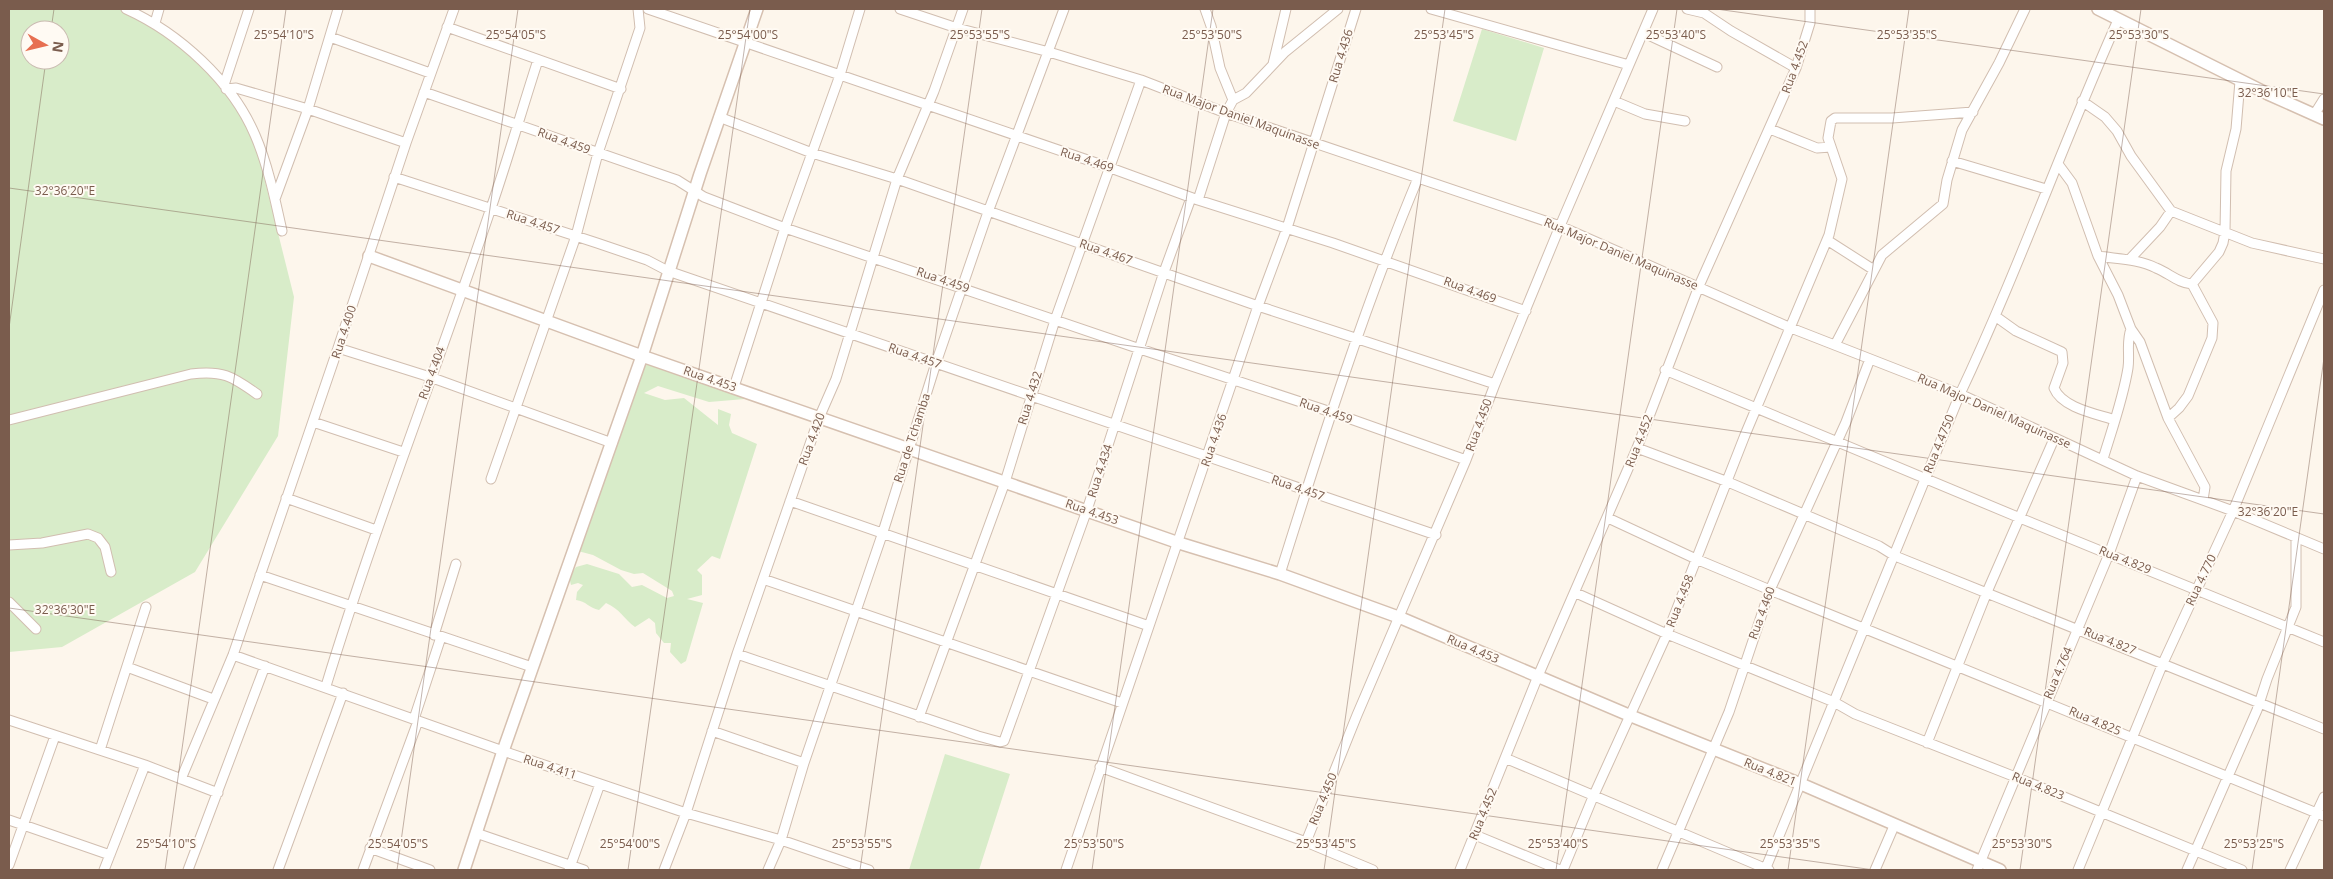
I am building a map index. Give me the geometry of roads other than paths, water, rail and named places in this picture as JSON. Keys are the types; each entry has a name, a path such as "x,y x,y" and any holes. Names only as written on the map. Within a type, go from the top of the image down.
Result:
{"street":[{"path":"126,9 155,23 192,53 225,87 256,136 276,199 282,231"},
{"path":"155,23 160,9"},
{"path":"225,87 249,9"},
{"path":"276,199 308,109 338,9"},
{"name":"Rua 4.400","path":"180,779 233,655 369,256 394,177 454,9"},
{"path":"491,479 576,236 598,153 640,28 638,9"},
{"name":"Rua 4.469","path":"648,9 1016,137 1108,167 1194,199 1287,228 1526,311"},
{"path":"464,870 532,667 642,356 694,191 757,9"},
{"path":"734,387 785,228 840,75 860,9"},
{"name":"Rua Major Daniel Maquinasse","path":"900,9 957,28 1049,52 1141,80 1226,113 1560,226 1791,328 1960,394 2138,476 2233,511 2324,549"},
{"name":"Rua 4.420","path":"664,870 686,813 737,654 819,418 836,380 851,334 872,256 897,179 927,106 963,9"},
{"name":"Rua de Tchamba","path":"768,870 780,840 804,763 882,535 962,287 1064,9"},
{"path":"1204,9 1211,26 1220,68 1233,100 1246,93 1304,35 1338,9"},
{"path":"1273,64 1286,9"},
{"name":"Rua 4.436","path":"1066,870 1208,458 1258,306 1287,228 1356,9"},
{"path":"1430,9 1629,65"},
{"name":"Rua 4.450","path":"1306,842 1357,715 1436,535 1560,226 1653,9"},
{"path":"1687,9 1704,12 1731,31 1796,68"},
{"name":"Rua 4.452","path":"1460,870 1538,676 1576,593 1637,448 1665,370 1699,286 1796,68 1810,24 1810,9"},
{"path":"1835,345 1882,255 1943,204 1952,161 1962,130 2025,9"},
{"path":"2098,9 2319,117 2324,99"},
{"name":"Rua 4.4750","path":"1767,870 1960,394 1995,316 2082,101 2118,20"},
{"path":"447,27 621,89"},
{"path":"1644,33 1717,68"},
{"path":"330,38 430,73"},
{"name":"Rua 4.404","path":"326,686 350,605 491,208 538,60"},
{"name":"Rua 4.432","path":"919,716 1005,482 1055,320 1108,167 1141,80"},
{"path":"2192,284 2219,252 2225,232 2226,171 2236,128 2240,80"},
{"path":"225,87 241,89 308,109 406,143"},
{"name":"Rua 4.459","path":"424,92 677,180 704,197 785,228 1330,412 1466,460"},
{"name":"Rua 4.434","path":"919,716 978,736 1000,742 1004,741 1028,669 1087,510 1164,272 1226,113 1233,100"},
{"path":"1614,101 1645,114 1685,121"},
{"path":"2082,101 2105,117 2117,131 2131,156 2170,211 2252,244 2324,259"},
{"name":"Rua 4.458","path":"1561,870 1668,634 1696,559 1827,240 1834,218 1842,179 1831,147 1828,127 1832,119 1892,118 1973,112"},
{"name":"Rua 4.467","path":"719,117 812,152 897,179 1258,306 1495,384"},
{"path":"1770,128 1817,148 1831,147"},
{"path":"1952,161 2046,189"},
{"path":"2058,164 2072,183 2098,256 2118,295 2131,330 2140,342 2168,418 2205,487 2203,500"},
{"name":"Rua 4.457","path":"394,177 647,260 668,271 1436,535"},
{"path":"1280,574 1330,412 1356,337 1384,261 1418,178"},
{"path":"2129,260 2160,227 2170,211"},
{"path":"1827,240 1874,270"},
{"name":"Rua 4.453","path":"369,256 462,292 546,320 819,418 1179,543 1280,574 1400,618 1538,676"},
{"path":"2098,256 2129,260 2156,267 2175,278 2192,284 2213,323 2212,338 2188,396 2180,408 2168,418"},
{"name":"Rua 4.770","path":"2078,870 2163,663 2233,511 2324,294"},
{"path":"1995,316 2016,331 2062,352 2063,363 2054,388 2061,398 2115,420"},
{"path":"2103,459 2129,366 2128,338 2131,330"},
{"path":"338,348 430,377 612,443"},
{"name":"Rua 4.460","path":"1662,870 1714,749 1770,590 1838,441 1870,359"},
{"name":"Rua 4.829","path":"1665,370 1925,479 2324,642"},
{"path":"9,420 191,374 213,372 238,380 257,394"},
{"path":"313,422 403,452"},
{"path":"1927,744 1987,592 2054,438"},
{"name":"Rua 4.827","path":"1637,448 1728,482 1879,546 1895,556 2324,729"},
{"name":"Rua 4.764","path":"1979,866 2018,778 2046,701 2110,554 2138,476"},
{"path":"286,498 376,530"},
{"path":"790,501 882,535 1149,626"},
{"name":"Rua 4.825","path":"1608,518 1696,559 1770,590 2046,701 2321,815"},
{"path":"9,545 42,543 88,534 98,538 105,547 111,572"},
{"path":"2187,870 2259,702 2296,607 2296,538"},
{"path":"362,870 416,720 456,564"},
{"path":"260,575 532,667"},
{"path":"763,579 1122,703"},
{"name":"Rua 4.823","path":"1576,593 1668,634 1834,702 1855,714 1927,744 2018,778 2242,870"},
{"path":"9,602 36,629"},
{"path":"100,750 146,607"},
{"path":"737,654 919,716"},
{"name":"Rua 4.411","path":"233,655 326,686 416,720 600,784 869,870"},
{"path":"188,870 265,666"},
{"path":"127,667 213,699"},
{"name":"Rua 4.821","path":"1538,676 1631,716 1801,784 1979,866 2000,870"},
{"path":"278,870 343,693"},
{"path":"9,720 144,765 218,793"},
{"path":"712,731 804,763"},
{"path":"9,865 55,736"},
{"path":"1505,758 1767,870"},
{"path":"104,870 144,765"},
{"path":"1100,767 1306,842 1373,870"},
{"path":"570,868 600,784"},
{"path":"2290,870 2321,815 2324,797"},
{"path":"9,820 110,855"},
{"path":"1876,870 1894,826"},
{"path":"476,833 570,868 584,870"},
{"path":"1474,835 1561,870"},
{"path":"370,848 430,870"}]}
